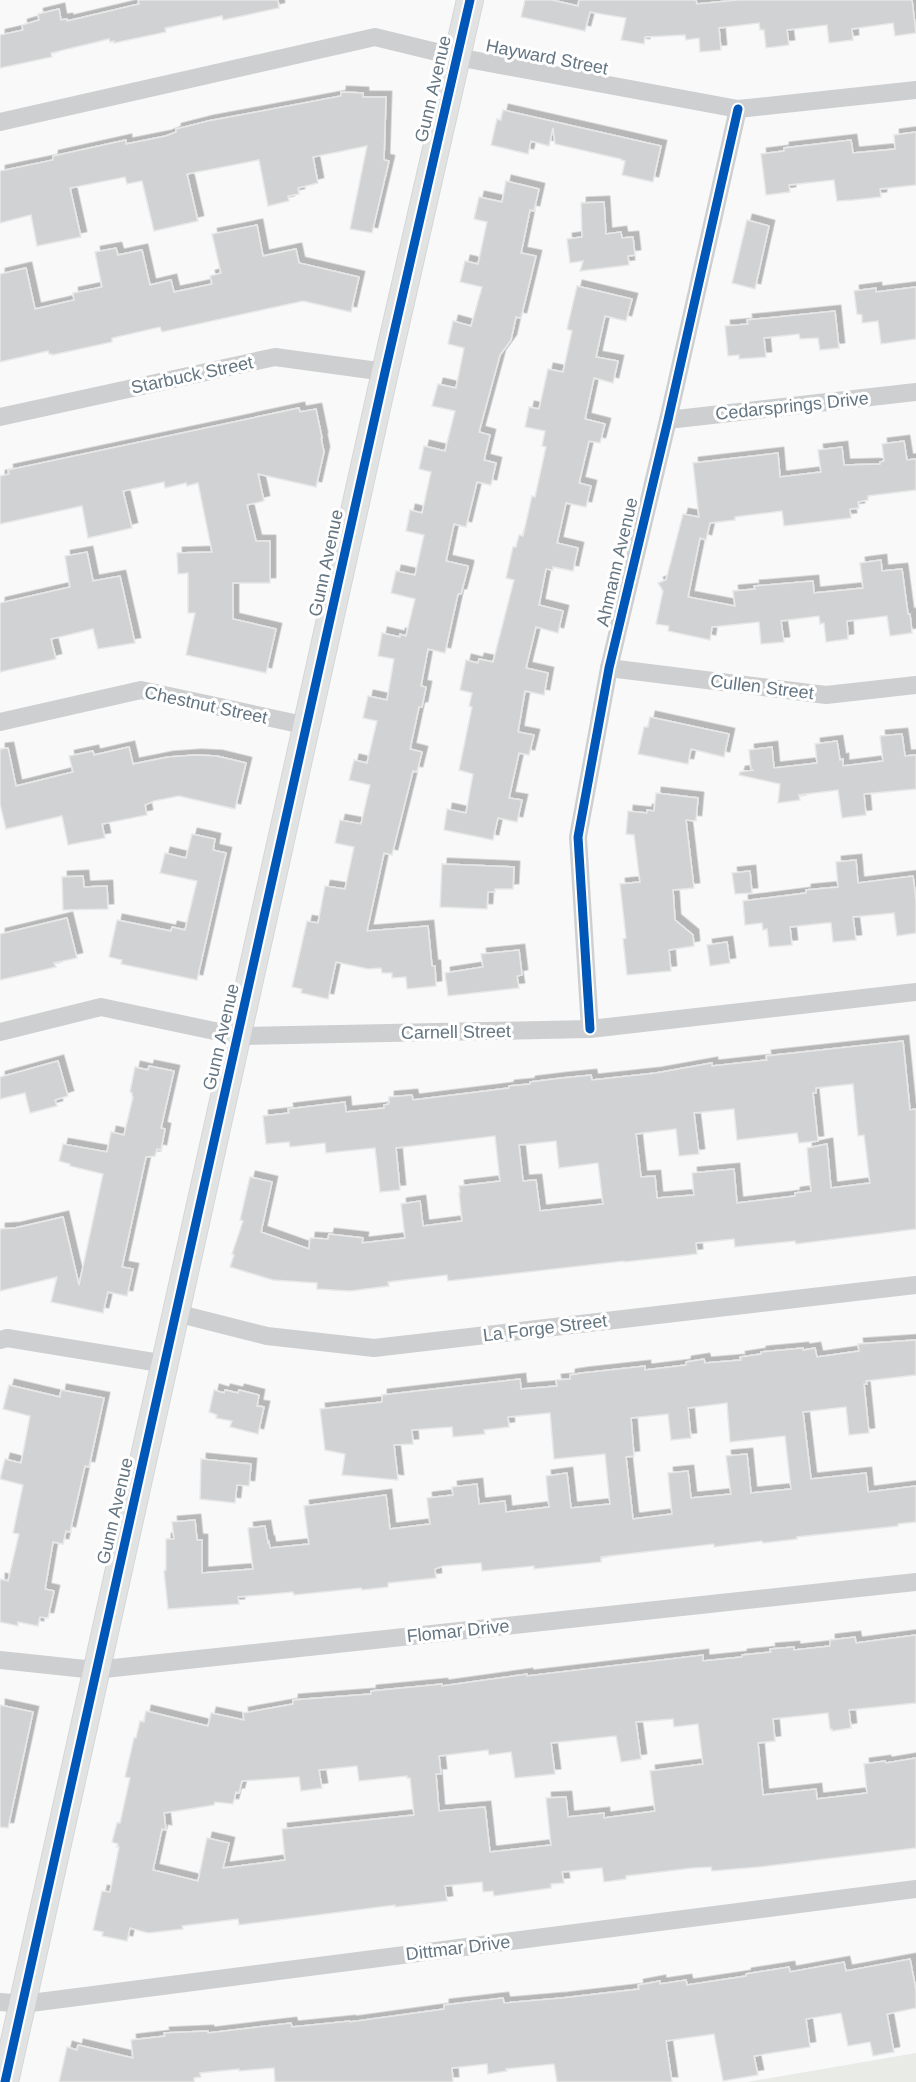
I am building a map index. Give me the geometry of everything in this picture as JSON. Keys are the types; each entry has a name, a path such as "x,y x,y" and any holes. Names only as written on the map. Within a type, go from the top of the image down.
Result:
{"street":[{"name":"Gunn Avenue","path":"5,2082 11,2003 95,1670 166,1364 385,372 470,0"},
{"name":"Hayward Street","path":"0,122 375,37 457,57 738,109 916,90"},
{"name":"Ahmann Avenue","path":"590,1029 578,837 609,668 738,109"},
{"name":"Starbuck Street","path":"0,417 275,357 385,372"},
{"name":"Cedarsprings Drive","path":"668,420 916,392"},
{"name":"Cullen Street","path":"609,668 826,695 916,686"},
{"name":"Chestnut Street","path":"0,722 141,690 308,726"},
{"name":"Carnell Street","path":"0,1032 101,1007 238,1036 590,1029 916,992"},
{"name":"La Forge Street","path":"176,1313 267,1336 374,1348 916,1285"},
{"path":"0,1340 7,1338 166,1364"},
{"name":"Flomar Drive","path":"0,1660 95,1670 916,1582"},
{"name":"Dittmar Drive","path":"11,2003 916,1889"}],"shaded area":[{"path":"916,2053 916,2082 747,2082"}],"building":[{"path":"138,0 278,0 279,8 223,20 222,16 165,28 166,32 114,43 109,39 51,53 52,57 0,68 0,35 23,30 22,25 39,20 38,14 59,9 61,20 67,19 67,21 139,4"},
{"path":"525,0 552,0 578,6 579,0 696,0 697,4 738,0 912,0 916,33 895,36 893,23 852,29 853,40 829,43 827,25 787,30 789,45 766,48 764,30 760,30 759,23 719,28 721,50 700,52 699,38 686,40 685,35 645,37 644,44 621,40 626,18 590,12 585,31 521,17"},
{"path":"341,92 363,93 363,97 386,97 384,160 389,161 372,233 350,229 367,146 313,157 318,183 298,188 299,194 288,196 289,201 268,206 259,160 187,174 198,221 154,231 142,181 127,184 125,177 70,188 81,237 37,246 31,215 0,223 0,171 53,160 53,156 126,140 126,144 166,136 176,132 176,129 208,121 341,96"},
{"path":"503,110 661,146 653,182 622,175 625,161 621,159 555,144 553,128 549,146 531,141 528,154 491,145 497,119 501,120"},
{"path":"916,132 916,185 880,189 881,197 853,200 837,201 834,180 789,185 790,192 766,195 761,154 784,151 784,148 851,140 853,153 895,149 894,135"},
{"path":"506,181 539,189 534,211 530,210 521,253 536,256 521,318 516,317 511,340 500,355 479,432 490,435 484,460 496,463 491,485 477,482 466,527 454,524 446,561 468,566 468,568 461,594 458,594 445,653 428,649 421,686 426,687 410,749 422,752 417,772 413,771 392,855 384,853 367,931 428,926 436,986 407,989 406,977 392,978 392,973 382,973 381,968 368,969 336,962 328,999 301,993 302,989 292,987 307,921 318,923 325,886 345,889 354,847 335,843 340,820 361,824 370,785 349,780 354,760 367,763 377,721 363,718 368,696 387,700 394,659 378,656 382,633 406,636 415,599 391,593 396,571 415,575 424,535 406,531 410,510 422,513 431,472 419,469 424,446 445,451 455,411 432,406 438,384 456,388 464,348 448,344 453,321 471,326 482,287 460,282 465,261 478,264 487,222 474,219 479,197 502,202"},
{"path":"604,202 606,234 621,232 622,238 633,237 635,255 628,256 629,265 580,271 583,261 570,263 567,239 582,237 581,203"},
{"path":"747,220 769,226 755,289 732,283"},
{"path":"257,225 263,256 296,249 299,263 359,277 351,312 303,301 162,332 160,327 112,338 112,342 52,355 48,351 0,362 0,274 26,268 35,309 74,300 73,293 102,287 95,252 116,248 118,255 142,250 150,285 171,280 174,292 212,284 210,276 221,273 212,234"},
{"path":"577,286 632,299 626,321 605,316 596,357 618,361 613,383 594,378 585,419 605,424 600,443 589,441 579,483 591,486 586,507 566,503 557,543 578,548 573,571 553,567 553,570 546,569 539,605 563,611 558,633 536,627 526,668 548,673 544,695 525,691 518,732 534,735 529,755 519,753 509,798 522,800 517,822 498,818 493,840 444,830 447,809 466,813 473,774 459,770 472,707 469,706 472,693 460,690 466,660 478,663 479,659 493,662 514,580 506,578 513,547 516,547 519,535 523,536 532,496 535,497 546,447 542,446 545,431 525,427 529,407 539,409 548,369 563,372 572,331 567,329"},
{"path":"916,287 916,339 881,344 878,321 862,323 862,315 857,314 854,291 876,288 876,292"},
{"path":"835,311 839,348 820,350 818,338 800,339 799,334 764,338 766,357 739,359 739,355 728,356 725,326 748,324 747,320"},
{"path":"299,408 300,412 316,409 324,452 316,487 258,474 264,501 247,505 256,541 270,541 270,583 233,583 233,619 276,629 266,673 186,655 195,613 188,613 188,573 178,574 177,553 212,552 198,483 165,488 164,482 123,491 132,528 88,538 82,506 0,524 0,476 9,474 8,470"},
{"path":"904,441 907,460 916,459 916,490 868,496 868,500 858,502 859,508 850,509 851,518 784,526 782,511 735,517 735,520 710,523 706,540 700,538 688,597 735,606 733,591 755,589 754,586 813,581 814,593 863,588 860,563 881,560 882,571 902,569 912,633 890,636 887,616 847,621 848,639 826,642 824,623 820,624 819,616 781,621 784,642 761,644 759,622 712,627 710,640 668,631 669,626 656,624 663,591 658,583 666,580 683,514 699,517 693,463 778,453 780,477 821,472 818,450 842,447 844,465 880,464 884,461 882,444"},
{"path":"87,552 93,581 120,576 135,643 98,649 93,629 51,639 56,659 0,672 0,603 70,587 65,556"},
{"path":"650,717 729,734 724,757 691,749 688,764 638,754 644,727 648,727"},
{"path":"902,734 905,756 916,755 916,789 864,794 866,815 842,818 838,790 799,795 800,800 778,803 780,784 739,775 740,772 754,770 751,770 749,750 772,747 774,768 817,763 815,744 837,741 843,766 883,761 880,736"},
{"path":"129,747 133,764 168,757 196,755 217,756 246,763 235,809 179,796 154,801 145,805 147,815 102,824 105,838 68,845 62,816 6,829 0,804 0,749 8,748 16,786 73,772 69,756 93,751 94,755"},
{"path":"656,793 698,798 696,821 686,820 694,888 673,890 675,920 693,935 694,946 669,950 671,971 627,975 623,939 626,938 620,884 640,882 634,835 626,834 628,811 647,813 647,810 654,811"},
{"path":"192,834 215,839 213,850 226,853 197,980 121,964 122,960 109,957 117,920 171,931 172,927 185,930 197,881 160,873 165,853 186,858"},
{"path":"856,860 858,883 913,876 916,933 897,936 894,913 853,917 856,940 833,942 831,923 826,923 790,927 792,945 769,947 767,929 763,930 762,923 745,925 743,901 838,887 836,862"},
{"path":"442,864 514,867 513,889 495,889 495,892 488,892 487,909 440,907"},
{"path":"750,871 752,893 735,894 732,873"},
{"path":"83,876 84,887 107,886 108,909 63,910 62,877"},
{"path":"67,918 77,958 54,963 56,967 0,980 0,934"},
{"path":"727,942 730,963 710,966 707,945"},
{"path":"519,950 522,975 517,976 519,988 448,996 445,973 483,967 481,954"},
{"path":"903,1041 910,1110 916,1109 916,1229 796,1244 795,1241 735,1247 734,1239 696,1243 697,1254 448,1281 447,1275 388,1282 389,1286 350,1291 317,1289 317,1283 273,1280 230,1267 243,1221 240,1220 250,1177 272,1182 261,1232 309,1249 310,1238 328,1239 329,1234 363,1238 362,1243 405,1238 401,1204 420,1201 423,1226 462,1221 459,1186 500,1181 495,1136 396,1148 400,1190 380,1192 375,1148 326,1153 325,1143 290,1147 289,1142 266,1144 263,1116 289,1113 288,1109 345,1102 346,1112 384,1108 384,1105 389,1104 389,1097 412,1095 413,1100 509,1088 509,1086 530,1084 530,1082 562,1078 591,1075 592,1080 656,1073 712,1063 712,1066 767,1060 766,1056","holes":["853,1084 858,1136 864,1135 870,1183 831,1188 827,1144 807,1148 811,1191 795,1193 795,1196 737,1203 734,1169 692,1173 694,1195 657,1198 655,1176 641,1177 636,1134 676,1129 679,1156 699,1154 694,1113 734,1109 737,1140 797,1133 799,1143 818,1141 813,1093 816,1093 816,1088","556,1141 559,1168 598,1163 603,1204 540,1211 536,1180 523,1181 519,1145"]},
{"path":"58,1061 68,1096 55,1100 57,1106 30,1113 25,1093 0,1099 0,1077"},
{"path":"149,1066 174,1071 161,1128 165,1129 161,1150 157,1149 155,1156 146,1157 122,1267 133,1269 127,1296 108,1292 103,1313 51,1302 57,1277 0,1291 0,1229 15,1228 63,1217 79,1285 103,1174 59,1161 63,1144 107,1152 111,1132 124,1135 133,1097 130,1092 135,1067 148,1070"},
{"path":"916,1340 916,1375 866,1381 867,1384 864,1384 869,1433 849,1435 846,1407 803,1412 811,1479 866,1473 868,1492 916,1486 916,1522 763,1543 762,1541 714,1547 714,1544 601,1557 601,1562 534,1569 534,1566 482,1571 481,1563 443,1566 435,1569 436,1578 388,1583 388,1587 238,1597 239,1604 168,1609 164,1571 166,1570 166,1539 174,1539 172,1522 195,1520 197,1540 202,1540 202,1573 253,1569 248,1528 265,1526 270,1548 309,1544 304,1506 386,1495 390,1529 430,1524 427,1498 453,1495 452,1487 477,1484 479,1504 505,1501 506,1512 549,1507 546,1476 567,1473 571,1508 610,1504 605,1454 554,1459 550,1413 508,1417 509,1427 484,1430 485,1434 453,1437 452,1427 412,1430 413,1444 394,1445 398,1480 342,1475 345,1454 325,1450 320,1409 382,1402 382,1395 520,1379 521,1389 557,1386 556,1380 570,1379 570,1375 582,1373 645,1366 645,1370 686,1365 686,1362 704,1359 705,1363 741,1360 740,1357 761,1354 761,1352 815,1348 817,1357 859,1351 858,1344","holes":["727,1403 730,1442 785,1436 791,1489 751,1493 747,1454 726,1456 731,1494 691,1498 688,1471 668,1473 672,1514 633,1519 626,1457 634,1456 631,1418 668,1414 671,1440 691,1438 688,1408"]},
{"path":"9,1385 60,1397 61,1390 104,1398 89,1467 85,1466 70,1532 66,1531 63,1544 53,1542 45,1589 54,1591 48,1618 40,1617 38,1626 18,1622 18,1626 0,1622 0,1579 8,1581 19,1534 13,1533 23,1485 0,1479 5,1459 21,1463 30,1416 3,1409"},
{"path":"214,1390 238,1393 239,1390 259,1395 257,1406 264,1407 258,1434 230,1427 232,1421 216,1418 217,1415 209,1412"},
{"path":"201,1459 251,1464 249,1486 237,1485 235,1503 200,1499"},
{"path":"916,1635 916,1703 849,1710 851,1728 832,1731 828,1713 773,1719 775,1741 758,1743 763,1795 816,1789 817,1799 867,1793 864,1764 916,1758 916,1848 759,1867 712,1871 711,1867 693,1868 626,1876 626,1879 604,1882 602,1868 562,1872 564,1883 551,1884 551,1888 494,1896 493,1891 483,1892 482,1882 445,1886 447,1901 395,1907 395,1905 239,1925 238,1919 148,1933 130,1928 127,1941 102,1936 103,1932 93,1930 102,1891 110,1892 119,1847 117,1847 118,1844 112,1842 117,1823 120,1823 130,1778 125,1777 134,1738 136,1738 140,1721 144,1722 146,1711 208,1726 211,1713 244,1720 243,1713 293,1704 293,1700 371,1694 371,1691 442,1684 442,1686 527,1674 527,1676 703,1655 703,1661 742,1657 742,1655 771,1652 770,1649 794,1647 794,1650 830,1646 830,1640 855,1637 856,1643","holes":["673,1719 674,1727 698,1724 703,1764 650,1771 655,1811 604,1818 604,1813 568,1817 566,1797 546,1798 551,1845 490,1852 485,1807 439,1811 436,1774 441,1774 439,1756 488,1750 489,1755 511,1752 515,1778 555,1774 551,1743 616,1736 621,1762 641,1759 636,1722","357,1766 359,1781 407,1776 410,1778 414,1815 282,1829 285,1860 223,1868 229,1843 207,1838 198,1881 153,1870 162,1829 166,1830 164,1813 214,1805 215,1802 233,1804 242,1781 299,1777 301,1791 322,1788 319,1770"]},
{"path":"0,1705 33,1712 8,1828 0,1827"},
{"path":"910,1959 916,1990 916,2008 887,2014 894,2052 873,2056 870,2042 848,2046 841,2013 806,2019 810,2047 754,2056 758,2075 723,2081 714,2034 666,2041 672,2082 557,2082 554,2064 506,2069 507,2071 488,2074 487,2064 452,2068 453,2082 275,2082 274,2068 200,2073 201,2077 194,2078 194,2082 59,2082 67,2047 77,2050 78,2045 133,2058 131,2040 165,2036 164,2033 208,2031 208,2033 291,2023 292,2027 350,2022 444,2009 444,2005 503,1998 504,2003 562,1998 639,1989 638,1985 660,1981 660,1984 686,1980 687,1985 789,1967 790,1972 844,1962 846,1971"}],"cycle path":[{"path":"5,2082 385,372 470,0"},
{"path":"590,1029 578,837 609,668 738,109"}]}
